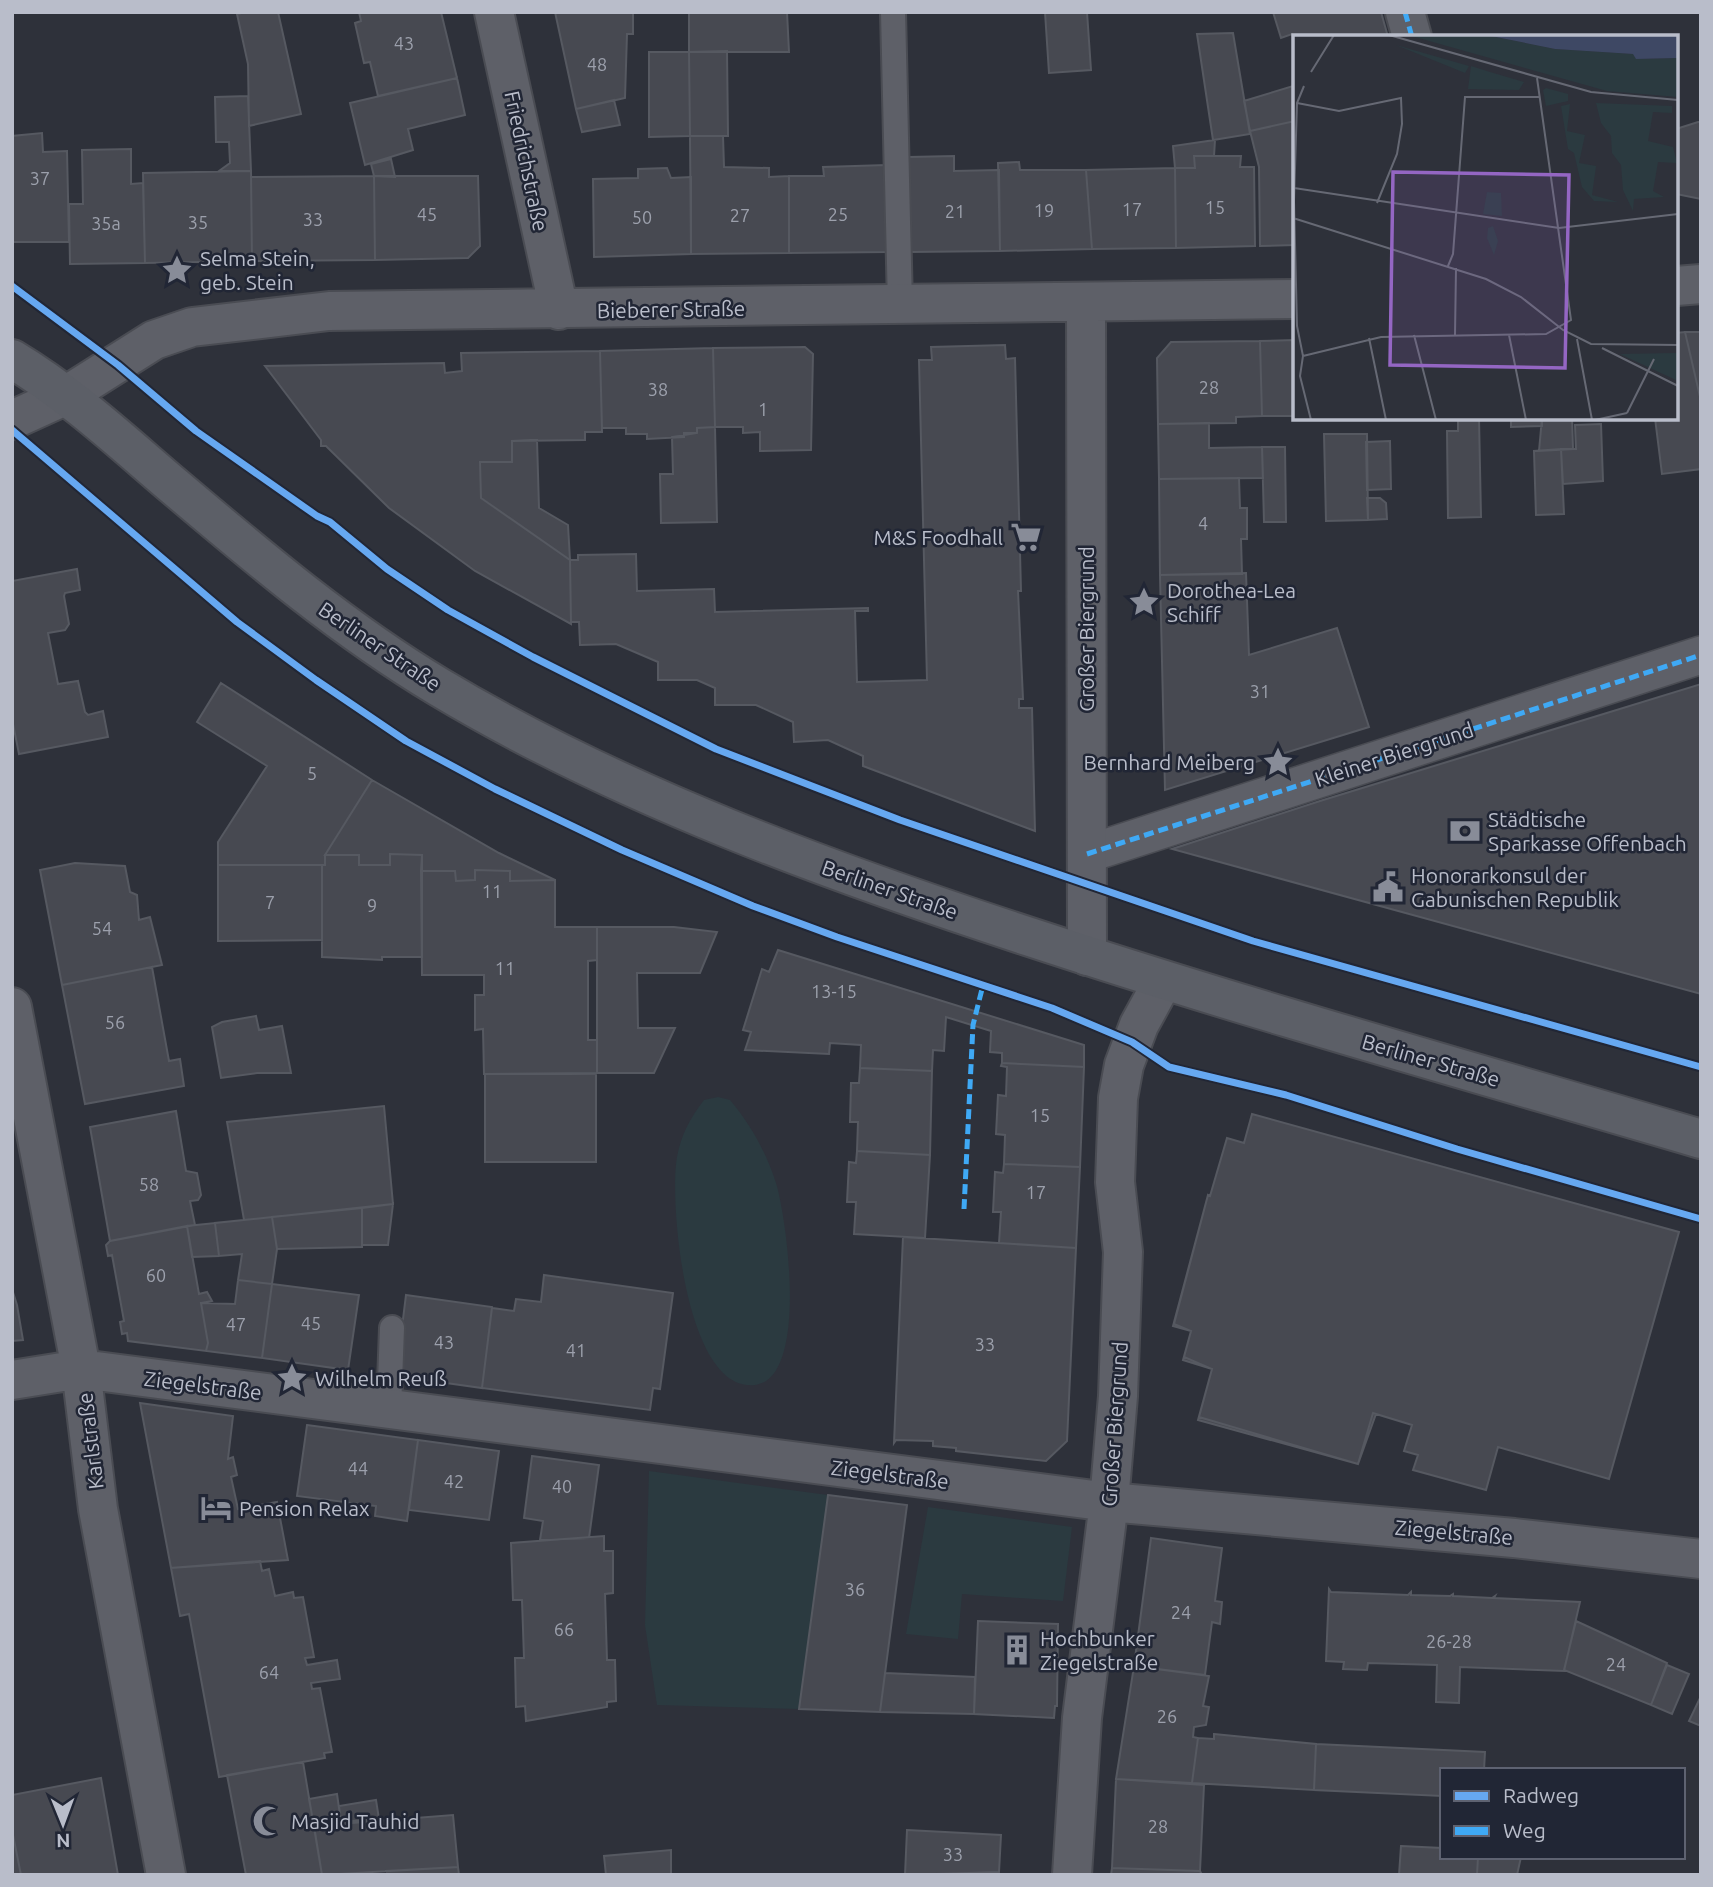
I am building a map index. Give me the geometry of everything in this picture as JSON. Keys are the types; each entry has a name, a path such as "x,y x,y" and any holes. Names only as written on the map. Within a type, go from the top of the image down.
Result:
{"main road":[{"path":"12,359 67,395"},
{"name":"Berliner Straße","path":"67,395 316,603 374,647 443,689 532,737 645,791 794,855 888,890 1087,956 1163,981 1701,1139"}],"street":[{"name":"Friedrichstraße","path":"494,12 559,310"},
{"path":"1405,12 1411,35"},
{"path":"1678,286 1701,284"},
{"name":"Bieberer Straße","path":"67,395 154,340 192,327 329,311 1293,299"},
{"name":"Großer Biergrund","path":"1086,303 1087,956"},
{"path":"12,420 67,395"},
{"name":"Kleiner Biergrund","path":"1087,854 1701,655"},
{"name":"Großer Biergrund","path":"1072,1875 1082,1718 1109,1502 1118,1396 1123,1252 1115,1182 1118,1098 1124,1065 1139,1025 1163,981"},
{"name":"Karlstraße","path":"12,1007 81,1369 98,1509 166,1875"},
{"name":"Ziegelstraße","path":"12,1380 81,1369 1109,1502 1514,1538 1701,1559"}],"lane":[{"path":"893,12 900,305"},
{"path":"389,1409 392,1328"}],"shaded area":[{"path":"718,1097 730,1100 763,1150 776,1183 785,1229 790,1295 783,1356 772,1376 755,1385 731,1379 712,1359 697,1328 680,1251 676,1213 677,1157 694,1113 704,1100"},
{"path":"649,1471 828,1495 799,1709 657,1705 645,1625"},
{"path":"928,1507 1072,1527 1063,1601 962,1594 958,1639 906,1634"}],"building":[{"path":"278,12 301,114 249,126 248,64 237,14"},
{"path":"359,12 441,12 457,78 378,96 370,62 364,63 355,23 361,21"},
{"path":"555,12 633,12 633,34 627,34 625,98 576,109"},
{"path":"689,12 787,12 789,52 689,52"},
{"path":"1045,12 1087,12 1091,70 1049,73"},
{"path":"1273,12 1381,12 1387,35 1293,35 1293,37 1292,34 1281,38"},
{"path":"1233,33 1250,134 1213,140 1197,34"},
{"path":"727,51 728,136 690,136 689,52"},
{"path":"649,52 689,52 690,136 649,137"},
{"path":"457,78 465,115 408,129 413,150 365,165 350,103"},
{"path":"1293,86 1293,121 1250,131 1244,101"},
{"path":"248,96 251,171 219,171 230,163 229,142 216,142 215,97"},
{"path":"614,100 620,125 582,132 576,109"},
{"path":"1293,121 1293,245 1260,246 1259,167 1250,131"},
{"path":"1701,122 1701,199 1678,194 1678,128"},
{"path":"42,133 43,152 67,151 69,242 12,242 12,136"},
{"path":"690,136 723,136 724,167 769,168 769,177 789,176 789,253 691,254"},
{"path":"1215,140 1214,156 1194,156 1195,168 1175,168 1173,146"},
{"path":"131,149 131,184 143,183 145,263 70,264 69,204 83,204 82,150"},
{"path":"954,156 954,171 999,170 1000,251 910,252 909,157"},
{"path":"1194,156 1241,156 1240,167 1254,167 1255,246 1176,248 1175,168 1195,168"},
{"path":"391,159 395,177 374,176 371,164"},
{"path":"1019,162 1020,170 1086,170 1092,249 1000,251 998,163"},
{"path":"886,165 887,252 789,253 789,176 824,176 823,167"},
{"path":"667,168 671,178 691,177 691,254 594,257 593,179 638,178 638,169"},
{"path":"1175,168 1176,248 1092,249 1086,170"},
{"path":"251,171 252,261 145,263 143,173"},
{"path":"374,176 478,176 480,246 468,258 375,260"},
{"path":"374,176 375,260 252,261 251,177"},
{"path":"1685,332 1701,332 1701,401"},
{"path":"1685,332 1701,401 1701,469 1662,474 1655,420 1678,420 1678,333"},
{"path":"1293,340 1293,416 1262,416 1260,341"},
{"path":"1260,341 1262,416 1236,417 1236,423 1158,424 1157,358 1171,342"},
{"path":"1005,345 1006,359 1015,358 1021,591 1018,591 1023,699 1019,699 1019,708 1032,708 1035,831 863,766 863,756 828,740 794,742 793,722 756,705 715,705 715,688 697,680 658,680 658,662 616,644 580,645 579,622 571,622 570,560 578,560 578,555 636,554 637,591 714,589 715,612 868,608 868,611 855,611 857,682 927,680 919,360 932,360 931,347"},
{"path":"805,347 813,354 811,450 760,451 760,432 743,433 743,427 715,427 713,348"},
{"path":"713,348 715,427 697,428 697,433 684,433 684,437 647,439 647,434 626,434 626,428 602,428 600,351"},
{"path":"600,351 602,432 585,432 585,440 512,441 512,462 480,462 481,498 570,560 571,624 475,571 389,508 326,446 321,446 321,440 265,366 444,363 445,373 462,371 461,353"},
{"path":"1458,420 1479,420 1481,517 1448,518 1447,431 1458,431"},
{"path":"1511,420 1542,420 1542,426 1511,427"},
{"path":"1542,420 1572,420 1573,449 1539,451"},
{"path":"1209,423 1209,448 1262,447 1263,478 1159,479 1158,424"},
{"path":"1601,424 1603,481 1563,484 1561,449 1576,449 1575,425"},
{"path":"715,427 717,522 661,523 660,474 673,474 672,437 697,433 697,428"},
{"path":"1324,434 1367,434 1368,520 1326,521"},
{"path":"537,440 539,508 568,525 570,560 481,498 480,462 512,462 512,441"},
{"path":"1390,441 1391,489 1367,490 1366,442"},
{"path":"1262,447 1285,447 1286,522 1264,522"},
{"path":"1561,449 1564,514 1536,515 1534,451"},
{"path":"1239,478 1240,508 1247,508 1247,539 1241,539 1242,574 1160,575 1159,479"},
{"path":"1367,498 1380,498 1386,503 1387,519 1368,520"},
{"path":"77,569 80,590 65,593 64,596 69,624 65,630 48,633 58,684 78,681 85,712 88,715 103,711 108,737 19,754 12,719 12,581"},
{"path":"1246,573 1249,655 1337,628 1369,727 1165,790 1160,575"},
{"path":"221,683 372,780 325,855 325,865 218,865 218,842 267,766 197,722"},
{"name":"Städtische Sparkasse Offenbach","path":"1701,684 1701,994 1172,849 1320,801"},
{"path":"372,780 499,853 555,880 510,881 510,871 475,870 475,880 456,881 455,871 421,871 422,855 390,854 390,865 359,865 359,855 325,855"},
{"path":"390,854 422,855 422,957 382,957 382,960 322,957 322,865 325,865 325,855 359,855 359,865 390,865"},
{"path":"75,863 125,866 130,892 137,895 139,920 150,917 162,965 62,985 40,870"},
{"path":"218,865 322,865 322,940 218,941"},
{"path":"475,870 510,871 510,881 555,880 555,927 597,927 597,960 588,961 588,1040 597,1040 597,1073 484,1074 483,1029 475,1030 475,995 484,995 484,975 422,975 421,871 455,871 456,881 475,880"},
{"path":"597,927 674,927 717,932 700,973 637,973 638,1028 675,1028 654,1073 597,1073"},
{"path":"778,950 1084,1045 1084,1067 1002,1063 1002,1053 990,1052 991,1031 946,1017 944,1051 933,1050 932,1071 860,1068 861,1045 830,1043 829,1054 745,1050 751,1032 743,1030 762,969 769,972"},
{"path":"152,967 169,1061 180,1059 184,1086 85,1104 62,985"},
{"path":"256,1016 259,1030 282,1026 291,1073 257,1073 221,1078 212,1027 222,1022"},
{"path":"1002,1063 1084,1067 1080,1167 1004,1164 1005,1135 996,1134 998,1095 1006,1096 1007,1067 1001,1066"},
{"path":"860,1068 932,1071 930,1155 857,1151 858,1122 850,1122 851,1083 859,1083"},
{"path":"485,1074 596,1074 596,1162 485,1162"},
{"path":"384,1106 393,1204 244,1220 227,1122"},
{"path":"176,1111 186,1171 197,1173 201,1195 198,1200 190,1201 195,1225 110,1241 90,1127"},
{"path":"1252,1114 1679,1232 1609,1479 1498,1447 1486,1490 1413,1470 1418,1455 1404,1451 1412,1425 1373,1413 1358,1464 1198,1420 1212,1369 1183,1360 1191,1331 1173,1326 1208,1195 1210,1196 1227,1138 1244,1143"},
{"path":"1252,1114 1679,1232 1609,1479 1498,1447 1486,1490 1413,1470 1418,1455 1404,1451 1412,1425 1376,1414 1358,1464 1199,1417 1212,1369 1184,1357 1191,1331 1174,1324 1208,1195 1210,1196 1227,1138 1244,1143"},
{"path":"857,1151 930,1155 925,1238 854,1234 856,1202 847,1202 849,1162 856,1163"},
{"path":"1004,1164 1080,1167 1076,1248 999,1243 1001,1212 993,1212 995,1172 1003,1173"},
{"path":"393,1204 388,1245 362,1245 362,1208"},
{"path":"362,1208 362,1247 277,1249 272,1217"},
{"path":"272,1217 277,1249 272,1284 238,1280 242,1254 219,1256 215,1223"},
{"path":"215,1223 219,1256 192,1257 187,1226"},
{"path":"187,1226 199,1294 207,1292 212,1301 201,1303 208,1343 206,1351 128,1341 127,1333 122,1334 120,1322 124,1321 112,1255 108,1256 106,1245 110,1241"},
{"path":"903,1237 1076,1248 1067,1441 1046,1461 956,1451 956,1448 933,1446 933,1441 896,1440 894,1443"},
{"path":"544,1275 673,1293 660,1389 653,1388 650,1410 482,1388 492,1308 514,1311 516,1299 541,1302"},
{"path":"238,1280 272,1284 262,1358 206,1351 208,1343 201,1303 235,1304"},
{"path":"272,1284 359,1295 348,1370 262,1358"},
{"path":"12,1289 17,1305 23,1340 12,1341"},
{"path":"406,1295 492,1307 482,1388 396,1376"},
{"path":"140,1403 233,1416 228,1459 233,1457 237,1475 231,1477 238,1509 277,1502 288,1560 171,1568"},
{"path":"307,1425 418,1440 407,1521 375,1516 376,1506 297,1496"},
{"path":"418,1440 499,1451 489,1520 409,1510"},
{"path":"532,1456 599,1465 589,1538 540,1540 543,1521 524,1518"},
{"path":"828,1495 907,1505 880,1712 799,1709"},
{"path":"604,1536 604,1551 613,1551 613,1593 605,1594 607,1660 615,1660 616,1701 607,1702 607,1707 526,1721 525,1706 516,1707 515,1658 524,1658 522,1600 513,1600 511,1543"},
{"path":"1151,1538 1222,1548 1215,1601 1222,1602 1220,1624 1212,1622 1205,1675 1134,1666"},
{"path":"260,1561 262,1571 269,1569 275,1596 293,1592 294,1598 303,1597 314,1657 305,1658 307,1665 337,1660 340,1679 311,1683 312,1689 320,1688 332,1752 324,1753 325,1758 219,1777 189,1614 180,1616 171,1568"},
{"path":"1329,1589 1331,1592 1408,1595 1411,1592 1411,1595 1453,1594 1580,1602 1564,1671 1460,1667 1459,1703 1436,1702 1437,1665 1368,1663 1367,1670 1343,1669 1344,1662 1326,1661"},
{"name":"Hochbunker Ziegelstraße","path":"978,1621 1058,1624 1057,1706 1054,1718 974,1714"},
{"path":"1576,1621 1667,1663 1651,1705 1564,1670"},
{"path":"1667,1665 1689,1674 1672,1714 1651,1705"},
{"path":"1134,1666 1209,1676 1203,1706 1209,1707 1206,1725 1194,1727 1193,1737 1198,1738 1192,1783 1116,1779"},
{"path":"885,1673 975,1677 974,1714 880,1712"},
{"path":"1701,1696 1701,1726 1689,1721"},
{"path":"1214,1734 1316,1744 1314,1790 1192,1783 1198,1738 1214,1739"},
{"path":"1316,1744 1485,1752 1484,1768 1440,1768 1440,1796 1314,1790"},
{"path":"303,1762 322,1875 246,1875 227,1775"},
{"path":"101,1778 118,1875 21,1875 12,1830 12,1795"},
{"path":"1116,1779 1204,1785 1200,1871 1112,1868"},
{"path":"337,1794 341,1822 314,1826 309,1799"},
{"path":"376,1800 379,1819 341,1822 339,1806"},
{"path":"453,1815 458,1867 322,1875 314,1826"},
{"path":"12,1830 21,1875 12,1875"},
{"path":"907,1830 1001,1835 999,1872 905,1875"},
{"path":"1401,1846 1440,1848 1440,1859 1478,1859 1477,1875 1399,1875"},
{"path":"671,1850 671,1875 606,1875 604,1856"},
{"path":"1478,1859 1521,1859 1517,1875 1477,1875"},
{"path":"458,1867 459,1875 386,1875 386,1871"},
{"path":"1112,1868 1200,1871 1202,1875 1111,1875"}],"marked path":[{"path":"1405,12 1411,35"},
{"path":"1087,854 1701,655"},
{"path":"964,1209 973,1025 983,985"}],"cycle path":[{"path":"12,286 118,365 196,431 317,516 330,522 387,569 448,610 533,657 716,749 900,820 1253,941 1701,1067"},
{"path":"12,430 237,622 316,680 406,741 495,789 622,850 753,906 837,937 1052,1008 1132,1042 1169,1067 1286,1095 1457,1149 1701,1219"}],"place":[{"name":"Selma Stein, geb. Stein","path":"177,270"},
{"name":"M&S Foodhall","path":"1026,537"},
{"name":"Dorothea-Lea Schiff","path":"1144,602"},
{"name":"Bernhard Meiberg","path":"1278,762"},
{"name":"Städtische Sparkasse Offenbach","path":"1465,831"},
{"name":"Honorarkonsul der Gabunischen Republik","path":"1388,887"},
{"name":"Wilhelm Reuß","path":"292,1378"},
{"name":"Pension Relax","path":"216,1508"},
{"name":"Hochbunker Ziegelstraße","path":"1017,1650"},
{"name":"Masjid Tauhid","path":"268,1821"}]}
